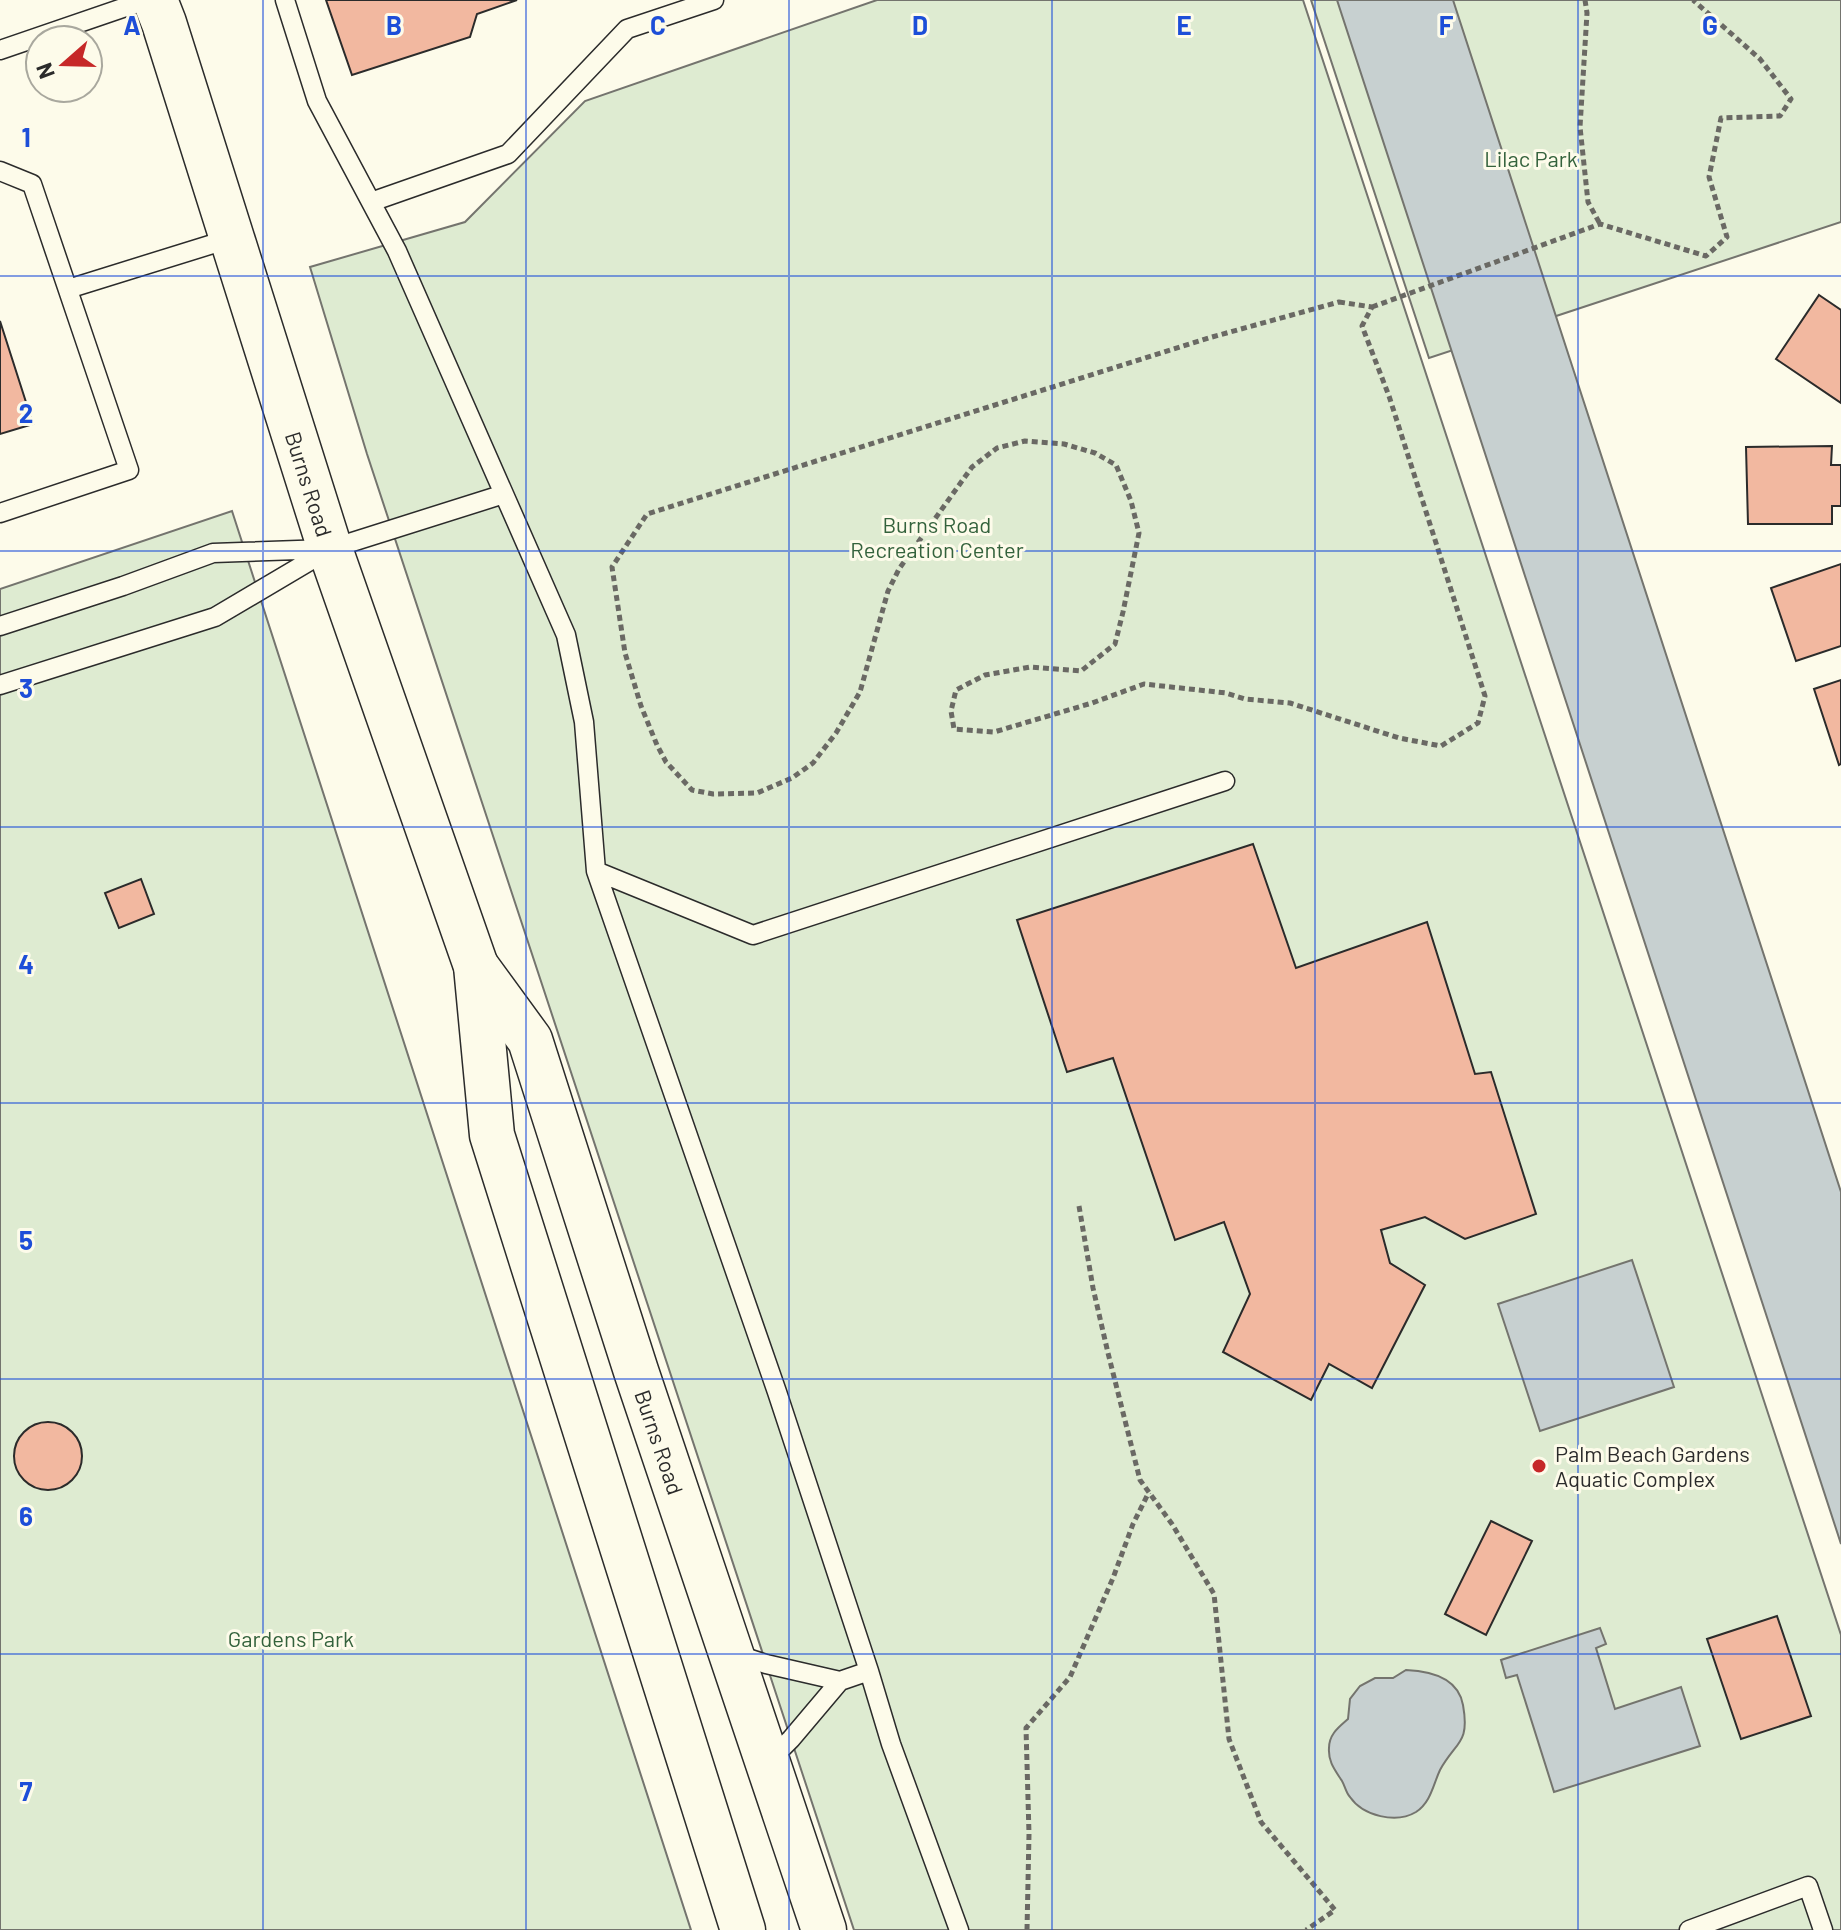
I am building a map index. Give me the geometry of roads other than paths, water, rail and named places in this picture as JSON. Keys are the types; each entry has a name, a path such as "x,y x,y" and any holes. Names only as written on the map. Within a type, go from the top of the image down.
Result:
{"street":[{"name":"Burns Road","path":"155,0 330,549 476,966 492,1135 743,1930"},
{"name":"Burns Road","path":"476,966 530,1040 729,1652 824,1930"}],"lane":[{"path":"0,50 146,0"},
{"path":"285,0 317,101 397,251 566,635 584,722 596,871 777,1392 891,1744 959,1930"},
{"path":"371,202 508,154 627,29 714,0"},
{"path":"0,171 32,184 129,470 0,513"},
{"path":"68,289 232,238"},
{"path":"0,685 215,617 330,549 504,494"},
{"path":"0,626 213,553 330,549"},
{"path":"596,871 753,935 1225,781"},
{"path":"729,1652 840,1681"},
{"path":"767,1763 840,1681 869,1671"},
{"path":"1689,1930 1808,1886 1823,1930"}],"place":[{"name":"Palm Beach Gardens Aquatic Complex","path":"1539,1466"}],"park label":[{"name":"Lilac Park","path":"1531,158"},
{"name":"Burns Road Recreation Center","path":"937,536"},
{"name":"Gardens Park","path":"291,1638"}]}
